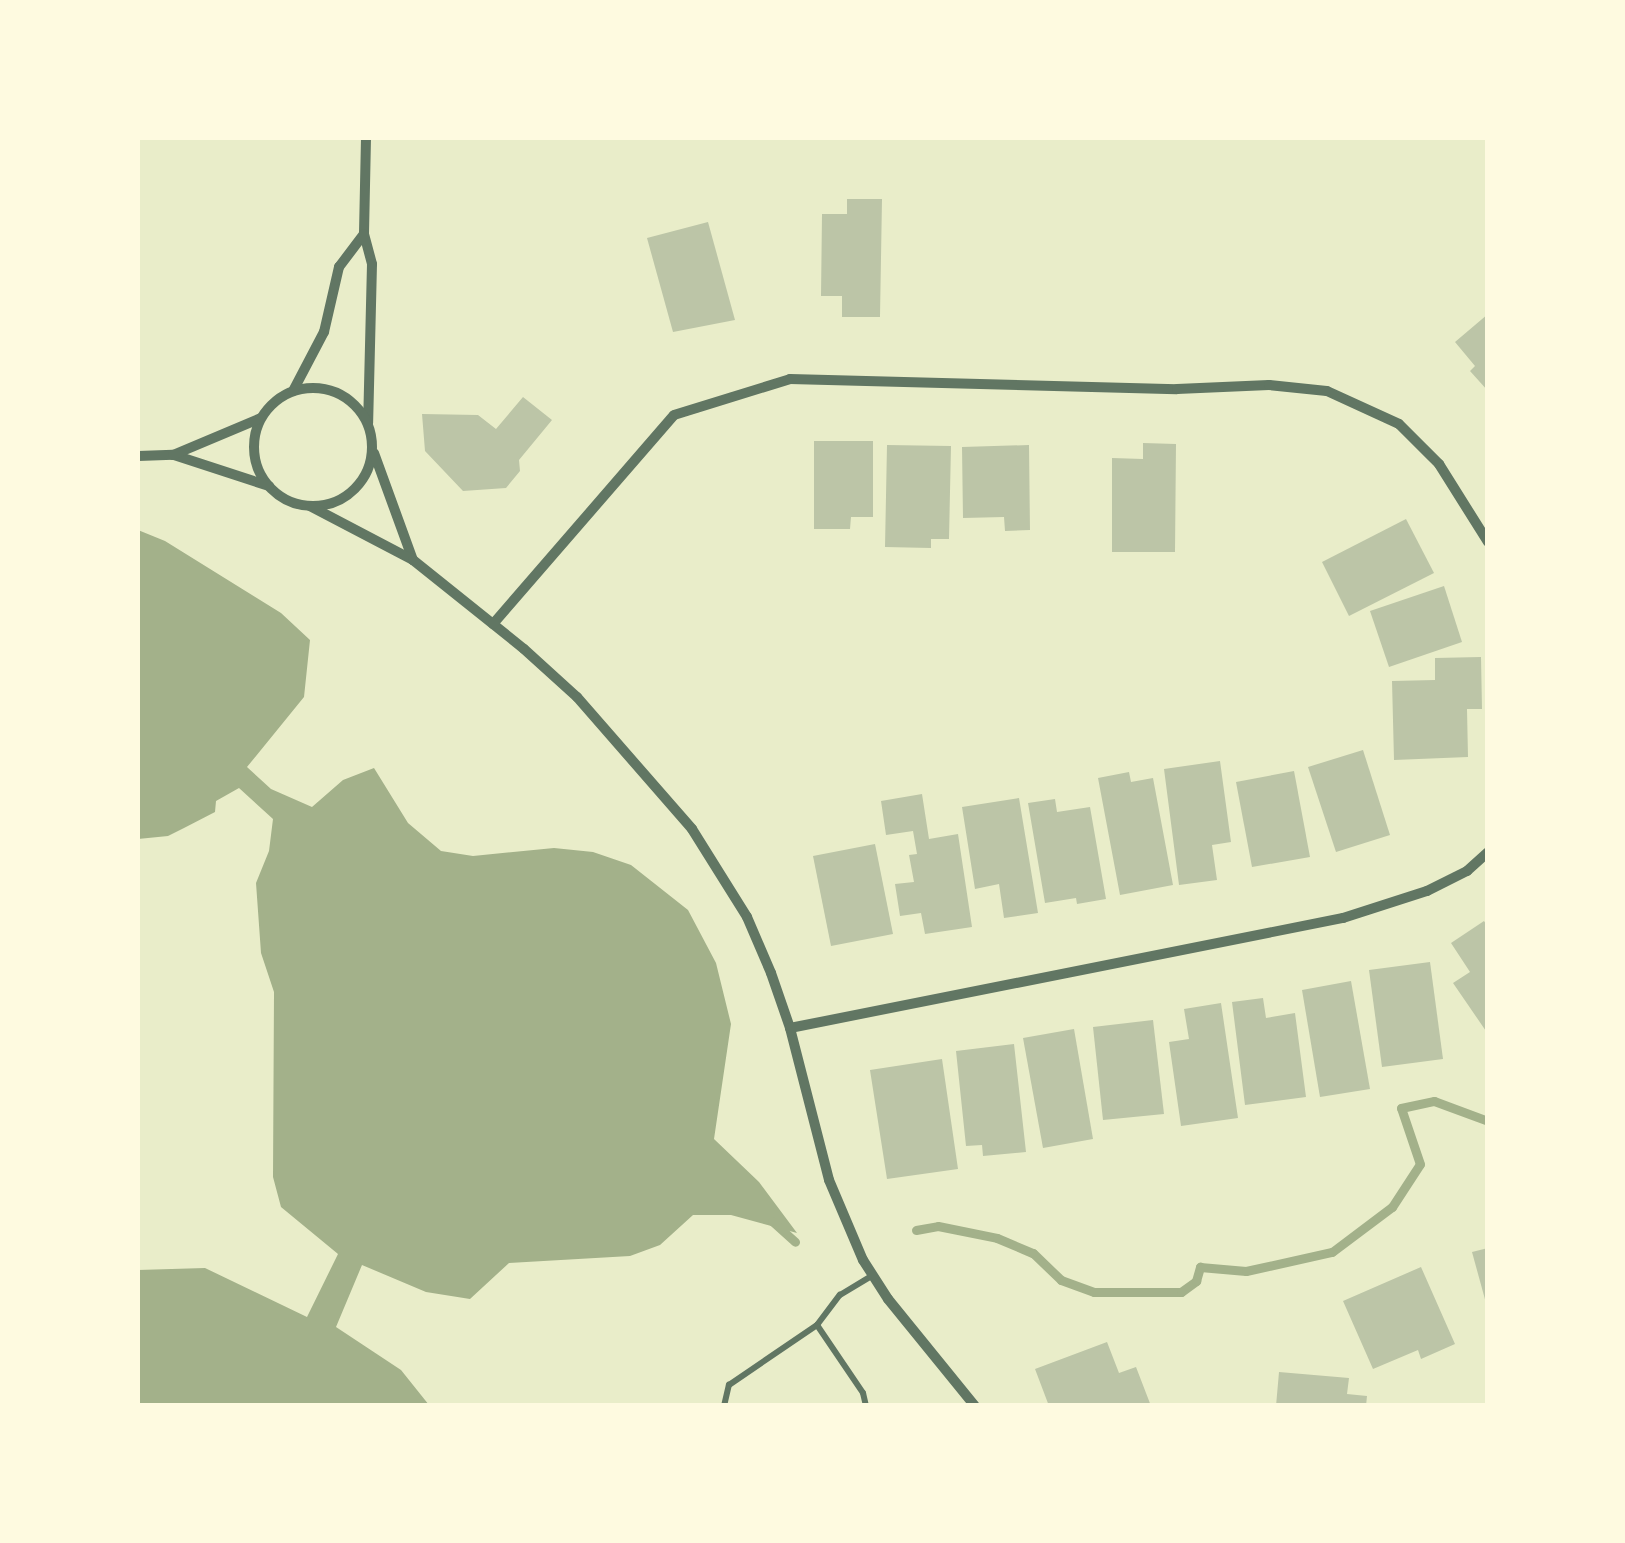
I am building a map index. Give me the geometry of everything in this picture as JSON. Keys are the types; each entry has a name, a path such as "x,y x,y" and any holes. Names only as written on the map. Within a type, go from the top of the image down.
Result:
{"street":[{"path":"366,138 364,234 372,264 368,424 383,487 413,560"},
{"path":"270,486 254,453 262,417 272,404 293,390 324,332 339,267 364,234"},
{"path":"493,624 674,415 790,378 1176,389 1269,384 1326,391 1398,424 1440,464 1488,542"},
{"path":"293,390 318,388 344,396 368,424"},
{"path":"173,455 262,417"},
{"path":"310,506 344,497 360,483 372,447"},
{"path":"138,456 173,455 270,486 287,500 339,517 413,560 577,696 692,828 747,917 790,1028 829,1180 873,1276 975,1406"},
{"path":"790,1028 1343,918 1427,891 1467,871 1488,852"}],"lane":[{"path":"724,1406 729,1386 817,1326 840,1295 873,1276"},
{"path":"817,1326 863,1393 866,1406"}],"shaded area":[{"path":"138,530 165,541 281,613 310,640 304,697 247,767 271,789 312,807 343,780 374,768 408,823 441,851 473,856 554,848 593,852 631,865 688,910 716,963 731,1024 714,1139 759,1182 797,1233 731,1215 693,1215 660,1245 630,1256 509,1263 470,1299 426,1292 362,1265 336,1327 401,1370 429,1405 138,1405 138,1270 205,1268 307,1317 338,1254 281,1207 273,1177 274,992 261,953 256,883 269,851 273,819 239,788 216,801 215,812 184,828 168,836 138,839"}],"building":[{"path":"847,199 882,199 880,317 842,317 842,296 821,296 822,214 847,214"},
{"path":"708,222 735,320 673,332 647,238"},
{"path":"1488,314 1488,391 1470,371 1475,366 1455,342"},
{"path":"523,397 552,420 519,460 520,471 506,488 463,491 425,451 422,414 478,415 496,429"},
{"path":"814,441 873,441 873,517 851,517 850,529 814,529"},
{"path":"1143,443 1176,444 1175,552 1112,552 1112,458 1143,459"},
{"path":"887,445 951,446 949,539 931,539 931,548 885,547"},
{"path":"1029,445 1030,530 1005,531 1004,517 963,518 962,447"},
{"path":"1406,519 1434,573 1349,616 1322,562"},
{"path":"1444,586 1462,642 1389,667 1370,611"},
{"path":"1481,657 1482,709 1467,709 1468,757 1394,760 1392,681 1435,680 1435,658"},
{"path":"1363,750 1390,835 1336,852 1308,767"},
{"path":"1220,761 1231,842 1212,845 1217,880 1179,885 1164,769"},
{"path":"1294,771 1310,857 1252,867 1236,782"},
{"path":"1129,772 1131,782 1153,778 1173,885 1120,895 1098,778"},
{"path":"922,794 929,839 958,834 972,927 925,934 921,913 900,916 895,884 914,882 909,855 917,854 913,831 886,835 881,801"},
{"path":"1019,798 1038,913 1004,918 999,884 975,889 962,807"},
{"path":"1055,799 1057,812 1090,807 1106,899 1077,904 1076,898 1045,903 1028,803"},
{"path":"875,844 893,934 831,946 813,856"},
{"path":"1484,921 1488,927 1488,1034 1453,983 1470,972 1451,943"},
{"path":"1430,962 1443,1059 1382,1067 1369,970"},
{"path":"1351,981 1370,1089 1320,1097 1302,990"},
{"path":"1263,998 1266,1018 1295,1013 1306,1097 1245,1105 1232,1002"},
{"path":"1221,1003 1238,1118 1181,1126 1169,1042 1189,1039 1184,1009"},
{"path":"1153,1020 1164,1114 1103,1120 1093,1027"},
{"path":"1074,1029 1093,1139 1043,1148 1023,1038"},
{"path":"1014,1044 1026,1152 983,1156 982,1145 966,1146 956,1051"},
{"path":"942,1059 958,1169 887,1179 870,1070"},
{"path":"1488,1248 1488,1303 1486,1303 1472,1252"},
{"path":"1421,1267 1455,1344 1421,1359 1418,1350 1373,1369 1343,1301"},
{"path":"1107,1342 1119,1373 1136,1367 1151,1406 1049,1406 1035,1369"},
{"path":"1279,1372 1349,1378 1347,1394 1367,1396 1366,1406 1276,1406"}],"waterway":[{"path":"916,1230 938,1226 997,1238 1033,1253 1061,1280 1094,1292 1181,1292 1196,1281 1200,1267 1246,1271 1332,1252 1392,1207 1420,1164 1401,1108 1434,1101 1488,1121"},
{"path":"772,1221 795,1242"}]}
